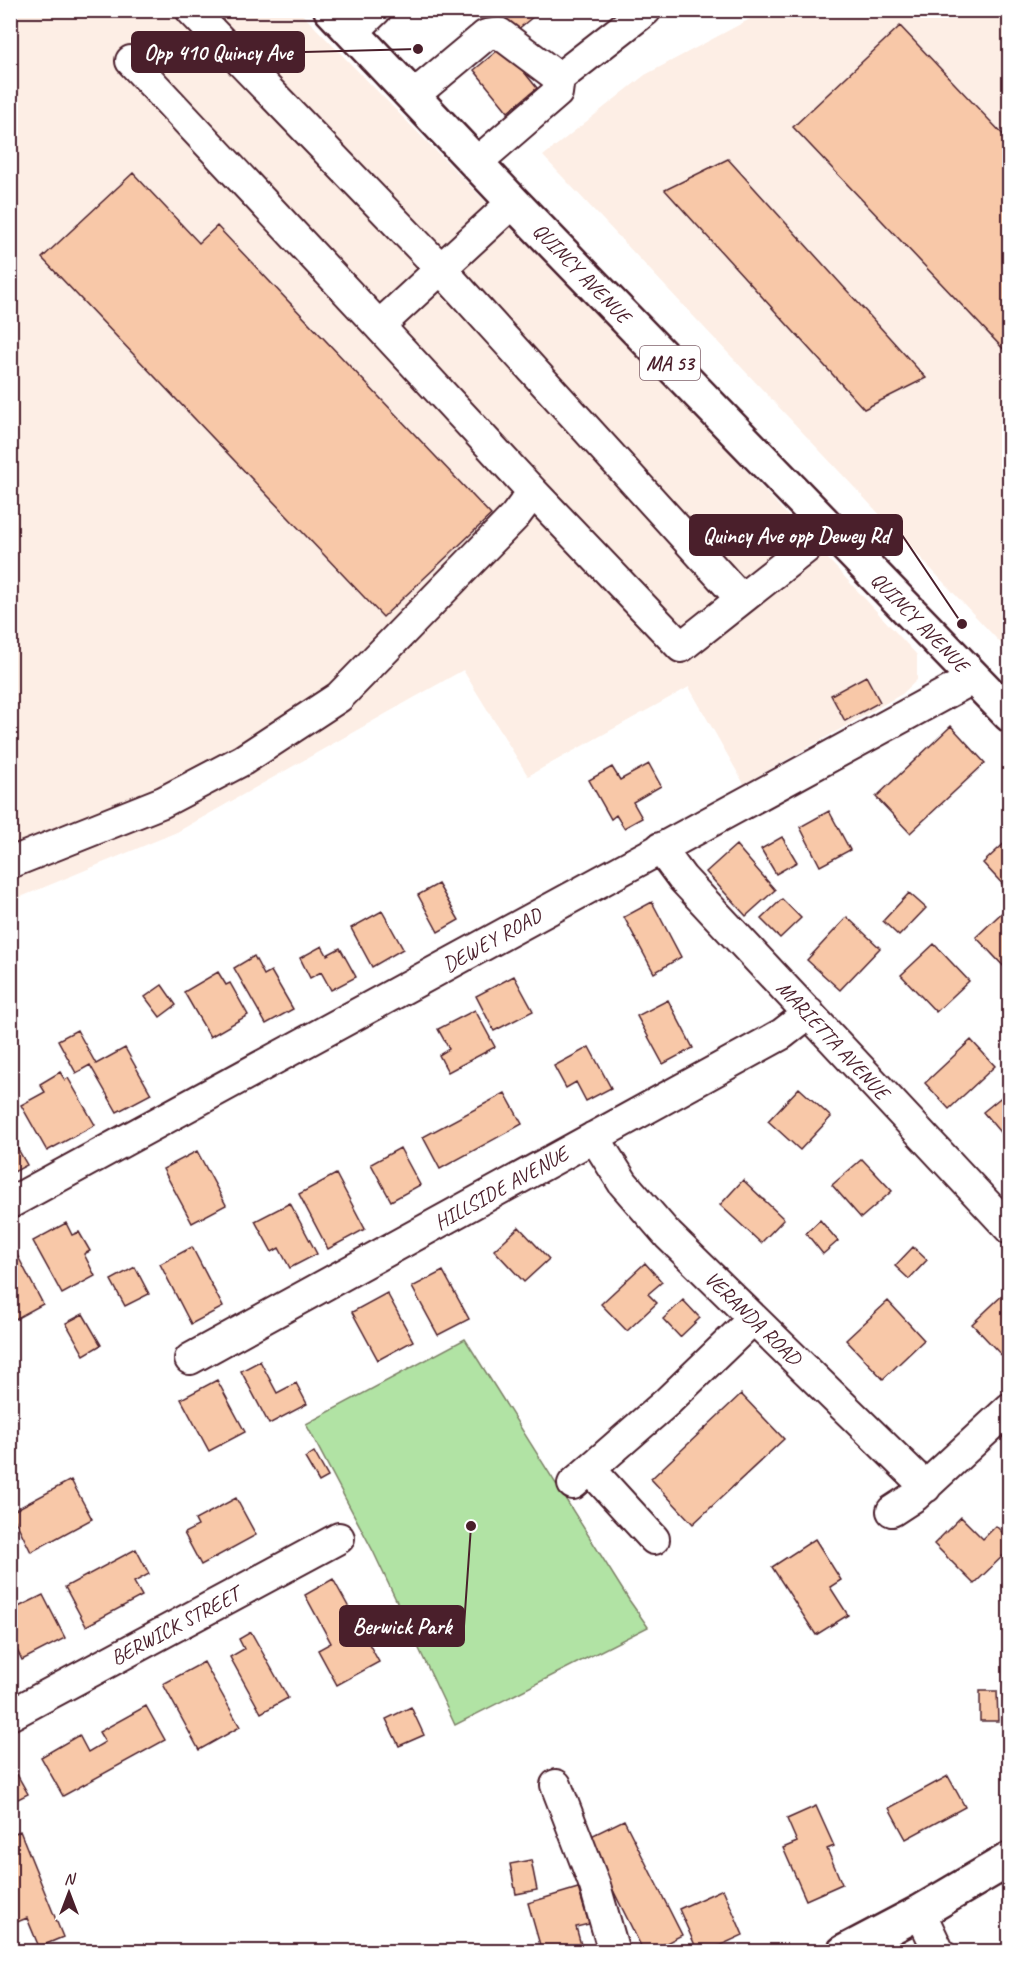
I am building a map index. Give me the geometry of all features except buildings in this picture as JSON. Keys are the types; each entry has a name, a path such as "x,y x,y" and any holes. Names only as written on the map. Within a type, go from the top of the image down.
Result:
{"main road":[{"name":"QUINCY AVENUE","path":"342,22 513,202 1010,715"},
{"path":"844,1952 920,1912 1010,1859"}],"street":[{"path":"191,10 441,269 741,599"},
{"path":"342,22 376,10"},
{"path":"608,40 613,10"},
{"path":"476,163 557,93 559,78 646,10"},
{"path":"412,96 486,35 499,33 559,78"},
{"path":"131,61 533,492 681,647 830,529"},
{"path":"379,326 513,202"},
{"path":"10,863 163,802 243,760 339,697 515,516 533,492"},
{"name":"DEWEY ROAD","path":"10,1203 974,678"},
{"name":"MARIETTA AVENUE","path":"660,848 682,878 1010,1229"},
{"name":"HILLSIDE AVENUE","path":"190,1359 782,1034 808,1013"},
{"name":"VERANDA ROAD","path":"594,1137 618,1177 633,1196 686,1253 864,1424 926,1487"},
{"path":"654,1539 581,1477 667,1402 753,1319"},
{"path":"892,1511 926,1487 1010,1407"},
{"name":"BERWICK STREET","path":"10,1715 339,1538"},
{"path":"556,1785 595,1886 614,1952"},
{"path":"920,1912 939,1952"}],"shaded area":[{"path":"11,11 299,11 702,423 917,655 917,680 902,694 744,784 689,687 528,776 463,670 177,832 11,901"},
{"path":"765,11 1009,11 1009,652 543,156 645,75"}],"green space":[{"path":"465,1339 648,1627 455,1725 373,1551 306,1424"}],"place":[{"name":"Opp 410 Quincy Ave","path":"418,49"},
{"name":"Quincy Ave opp Dewey Rd","path":"962,624"},
{"name":"Berwick Park","path":"471,1526"}]}
